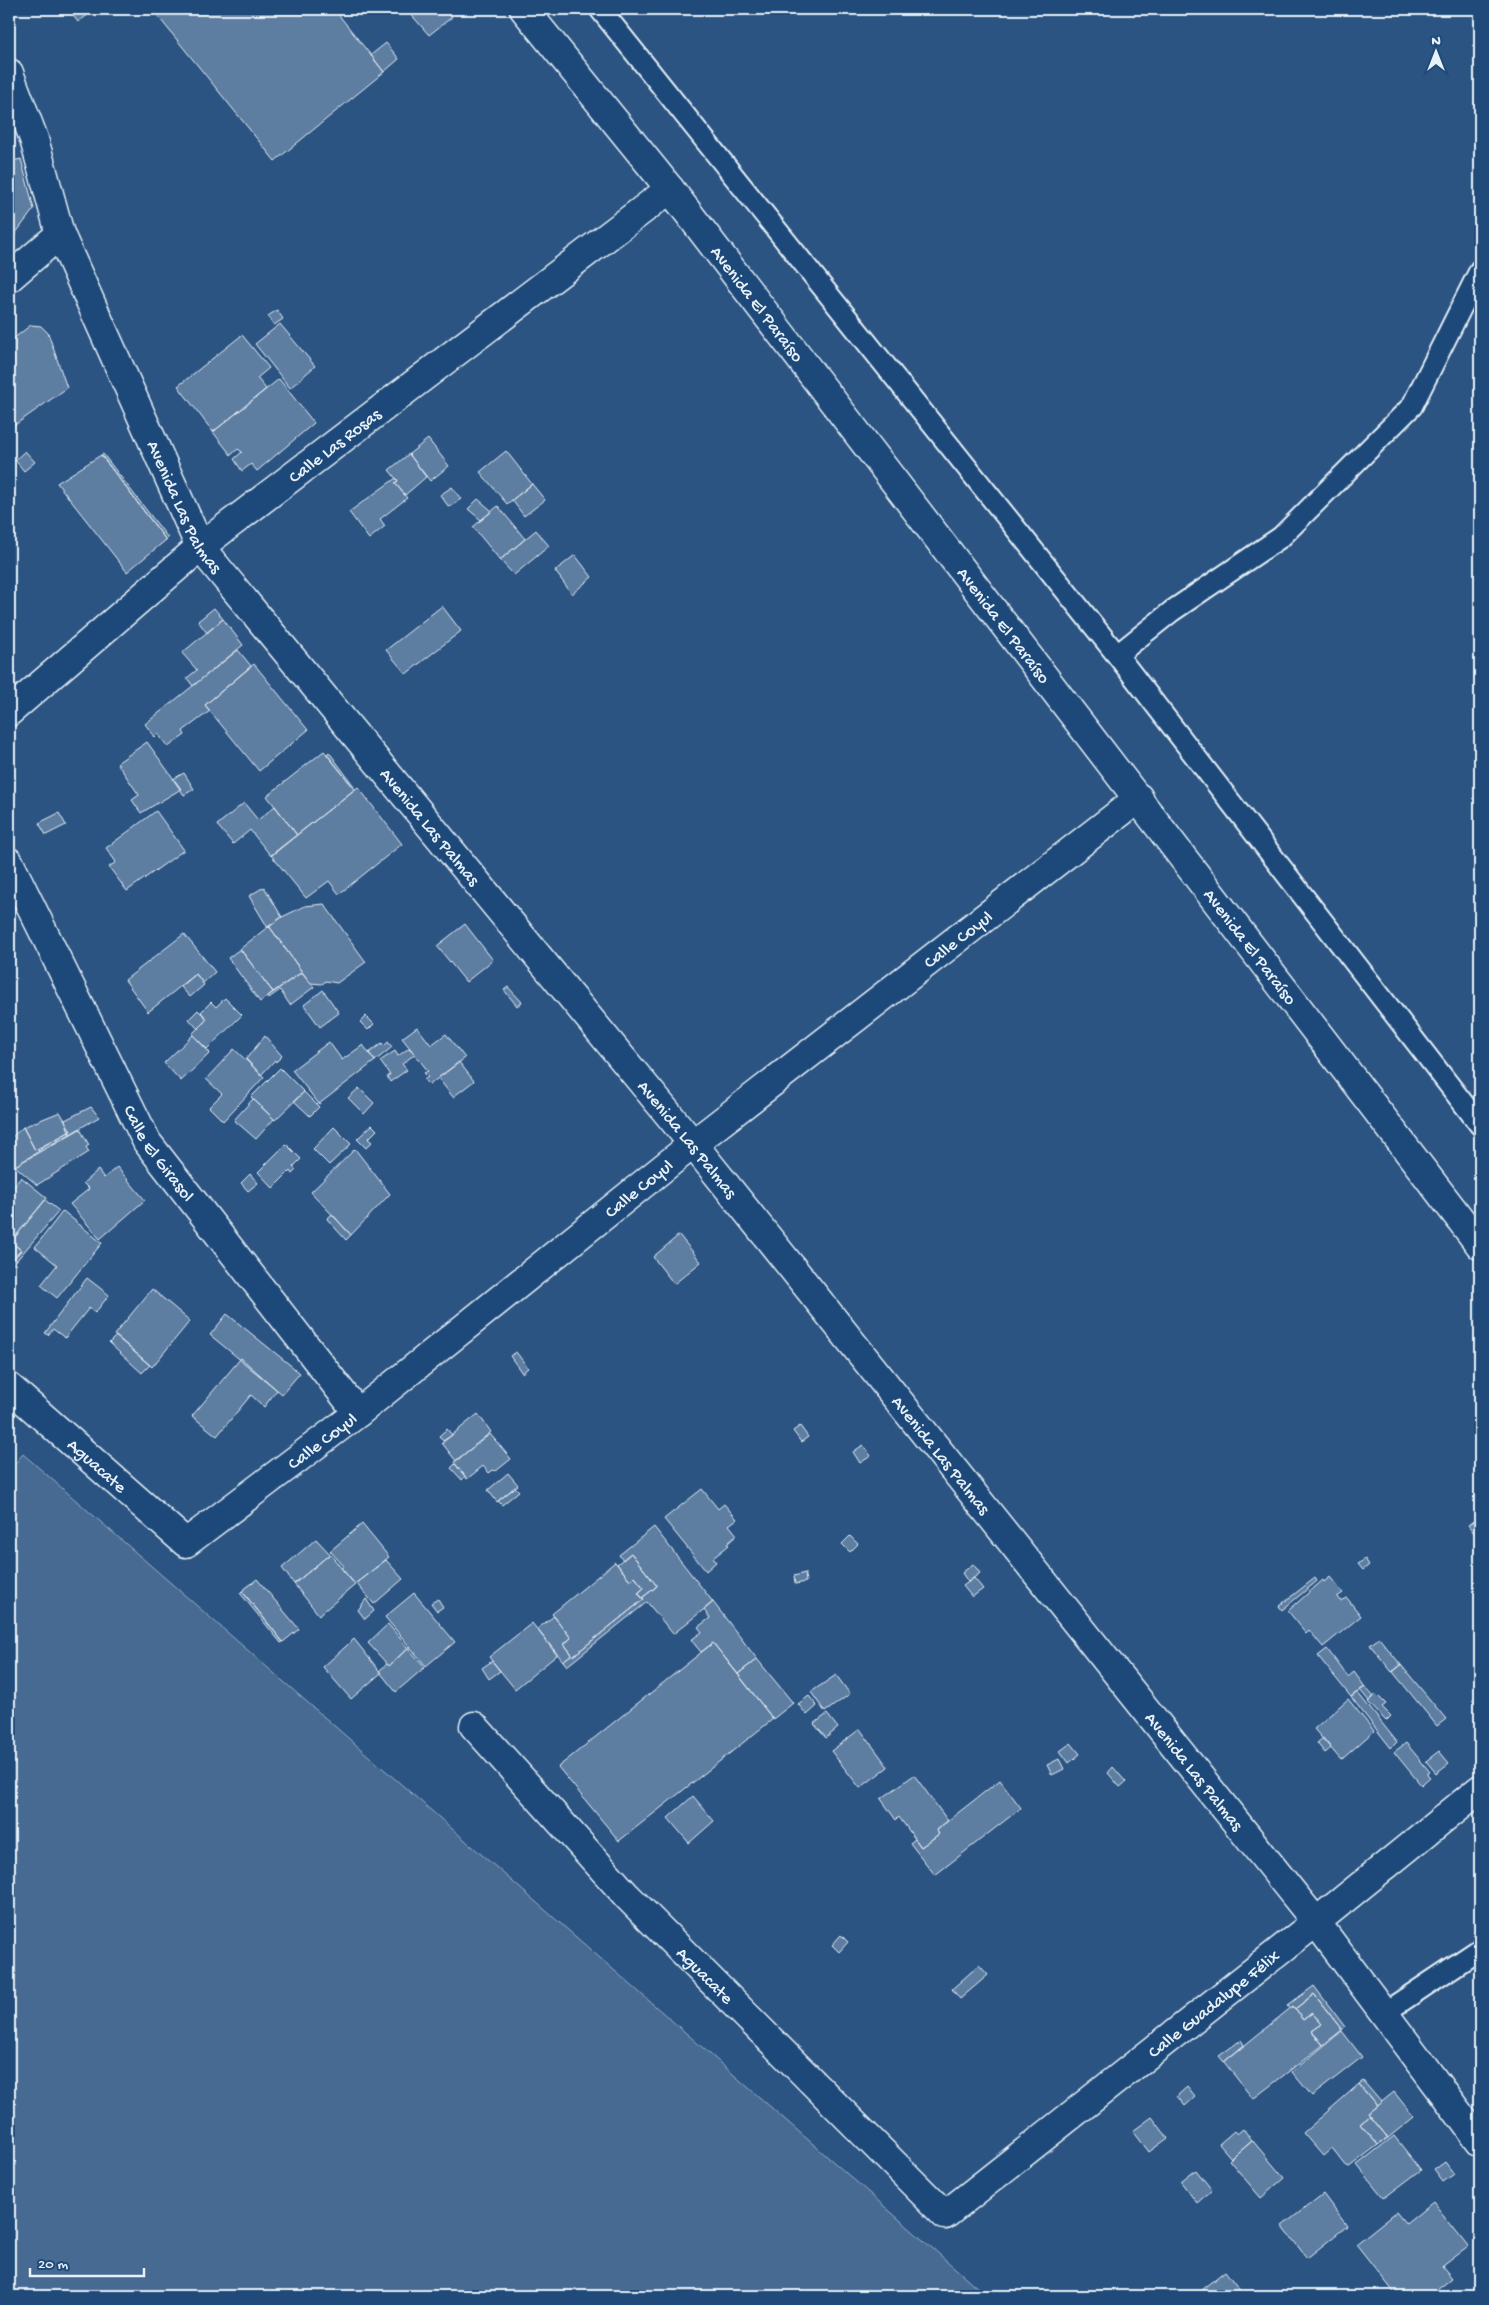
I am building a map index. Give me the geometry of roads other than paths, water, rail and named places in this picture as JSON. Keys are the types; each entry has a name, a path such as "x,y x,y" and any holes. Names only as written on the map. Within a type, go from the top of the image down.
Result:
{"street":[{"name":"Avenida El Paraíso","path":"524,9 670,189 1480,1245"},
{"name":"Avenida Las Palmas","path":"9,74 34,139 60,234 200,546 692,1144 1316,1922 1480,2142"},
{"name":"Calle Las Rosas","path":"9,712 200,546 670,189"},
{"path":"9,278 60,234"},
{"name":"Calle Coyul","path":"186,1543 358,1413 692,1144 1139,798"},
{"name":"Calle El Girasol","path":"9,862 146,1142 358,1413"},
{"name":"Aguacate","path":"14,1401 186,1543"},
{"name":"Aguacate","path":"474,1726 627,1896 945,2215"},
{"name":"Calle Guadalupe Félix","path":"945,2215 1316,1922 1480,1789"}],"lane":[{"path":"600,9 1117,655 1480,1126"},
{"path":"1117,655 1172,611 1281,537 1412,406 1480,270"},
{"path":"1384,2013 1480,1950"}]}
